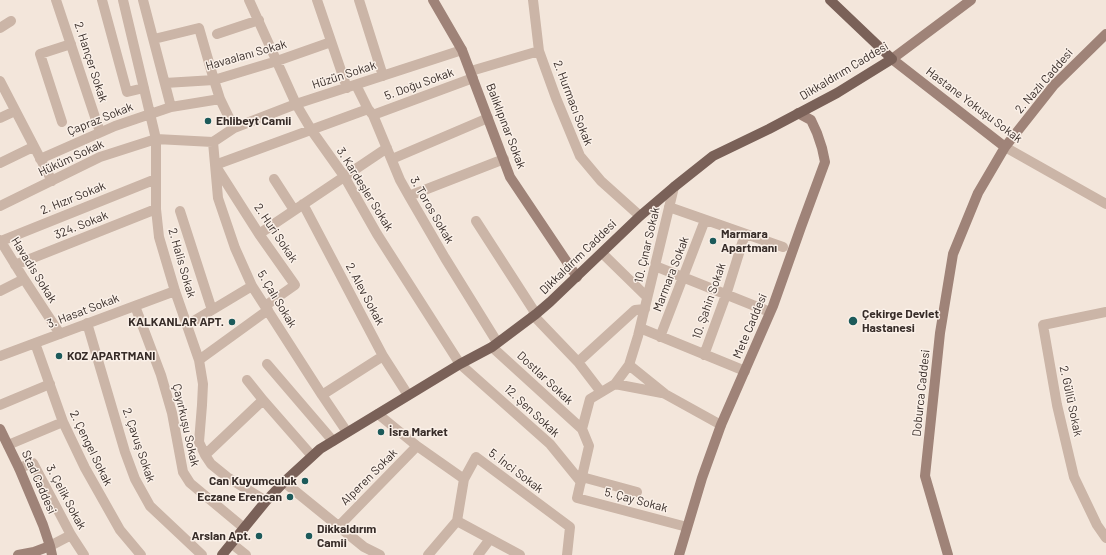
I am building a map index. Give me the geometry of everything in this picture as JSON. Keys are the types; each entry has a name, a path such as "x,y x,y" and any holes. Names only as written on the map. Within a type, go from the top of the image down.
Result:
{"main road":[{"path":"830,0 892,59"},
{"name":"Dikkaldırım Caddesi","path":"222,555 266,501 284,482 320,449 494,344 535,314 577,277 640,216 712,156 837,93 892,59"}],"street":[{"name":"2. Hançer Sokak","path":"56,0 100,132"},
{"path":"102,0 127,92 144,88"},
{"name":"2. Halis Sokak","path":"123,0 156,139 156,209 159,237 175,291 199,360 203,384 199,442 205,455 212,464 228,477 266,501"},
{"path":"143,0 171,106 220,99"},
{"name":"3. Kardeşler Sokak","path":"251,0 296,104 312,131 344,176 377,234 460,364"},
{"name":"3. Toros Sokak","path":"317,0 332,42 352,86 371,112 409,196 494,344"},
{"path":"359,0 383,76"},
{"name":"Balıklıpınar Sokak","path":"433,0 462,50 510,177 577,277"},
{"name":"2. Hurmacı Sokak","path":"533,0 539,51 556,98 580,156 601,181 640,216"},
{"name":"Dikkaldırım Caddesi","path":"892,59 959,10 970,0"},
{"path":"217,34 259,20"},
{"path":"0,28 11,21"},
{"path":"154,39 199,28 220,99 234,128"},
{"name":"2. Nazlı Caddesi","path":"1004,147 1054,85 1106,34"},
{"name":"Havaalanı Sokak","path":"165,83 214,80 277,61 332,42"},
{"path":"62,122 40,54 71,44"},
{"name":"Hüzün Sokak","path":"213,142 234,128 296,104 462,50"},
{"name":"5. Doğu Sokak","path":"215,165 371,112 539,51"},
{"name":"Hastane Yokuşu Sokak","path":"892,59 1004,147 1106,204"},
{"path":"0,81 52,181"},
{"name":"Çapraz Sokak","path":"40,159 100,132 171,106"},
{"path":"0,118 15,111"},
{"name":"Mete Caddesi","path":"679,555 702,478 721,426 773,306 800,227 825,162 818,132 811,120 798,113"},
{"path":"392,159 488,118"},
{"path":"156,139 213,142"},
{"name":"Hüküm Sokak","path":"0,206 100,156 156,139"},
{"name":"5. Çalı Sokak","path":"213,142 218,198 236,248 252,286 347,432"},
{"path":"0,163 33,147"},
{"name":"Doburca Caddesi","path":"948,555 925,476 940,332 953,254 978,193 1004,147"},
{"path":"259,234 387,148"},
{"path":"409,196 504,159"},
{"name":"2. Huri Sokak","path":"215,165 259,234 295,285 266,308"},
{"name":"2. Hızır Sokak","path":"0,241 156,179"},
{"path":"274,179 294,210"},
{"name":"10. Çınar Sokak","path":"582,429 590,399 615,384 628,365 645,309 674,187"},
{"name":"2. Alev Sokak","path":"303,204 383,356 408,395"},
{"path":"669,208 783,247"},
{"name":"324. Sokak","path":"15,264 156,209"},
{"path":"180,211 212,310"},
{"path":"476,220 535,314 578,362 601,392"},
{"name":"Marmara Sokak","path":"660,337 705,220"},
{"name":"10. Şahin Sokak","path":"704,355 726,295 745,234"},
{"name":"Havadis Sokak","path":"0,241 60,334"},
{"path":"602,253 647,297"},
{"path":"655,266 765,310"},
{"path":"0,291 24,279"},
{"path":"188,325 252,286"},
{"name":"3. Hasat Sokak","path":"0,356 175,291"},
{"name":"Çayırkuşu Sokak","path":"135,306 160,374 172,413 183,472 190,483 244,528"},
{"path":"199,360 266,308"},
{"path":"578,362 635,310 645,309"},
{"name":"2. Güllü Sokak","path":"1106,312 1043,326 1057,406 1074,477 1102,523 1106,538"},
{"name":"2. Çavuş Sokak","path":"87,323 135,479 150,506 202,555"},
{"path":"640,328 745,371"},
{"name":"2. Çengel Sokak","path":"34,343 63,422 85,468 105,506 120,530 141,555"},
{"name":"Dostlar Sokak","path":"494,344 582,429"},
{"path":"322,395 383,356"},
{"path":"267,364 333,441"},
{"name":"12. Şen Sokak","path":"460,364 550,444 582,480"},
{"path":"628,365 665,394 721,426"},
{"path":"247,380 312,456"},
{"path":"0,405 50,384"},
{"path":"615,384 665,394"},
{"path":"205,455 263,400"},
{"path":"378,414 417,446 464,479 457,521 428,555"},
{"path":"3,437 63,422"},
{"path":"582,429 589,446 582,480 636,492"},
{"name":"Stad Caddesi","path":"3,437 19,468 43,525 51,551"},
{"name":"Alperen Sokak","path":"338,526 417,446"},
{"name":"5. İnci Sokak","path":"464,479 476,457 570,527 567,555"},
{"name":"3. Çelik Sokak","path":"19,468 33,463 71,535 84,555"},
{"name":"5. Çay Sokak","path":"582,480 577,498 687,527"},
{"path":"284,482 338,526 364,551 380,555"},
{"path":"457,521 520,555"},
{"path":"20,555 51,551 71,535"},
{"path":"478,555 490,539"},
{"path":"232,543 246,555"}],"place":[{"name":"Ehlibeyt Camii","path":"208,121"},
{"name":"Marmara Apartmanı","path":"713,241"},
{"name":"Çekirge Devlet Hastanesi","path":"853,321"},
{"name":"KALKANLAR APT.","path":"232,322"},
{"name":"KOZ APARTMANI","path":"59,356"},
{"name":"İsra Market","path":"381,432"},
{"name":"Can Kuyumculuk","path":"305,481"},
{"name":"Eczane Erencan","path":"290,497"},
{"name":"Arslan Apt.","path":"259,536"},
{"name":"Dikkaldırım Camii","path":"309,536"}]}
